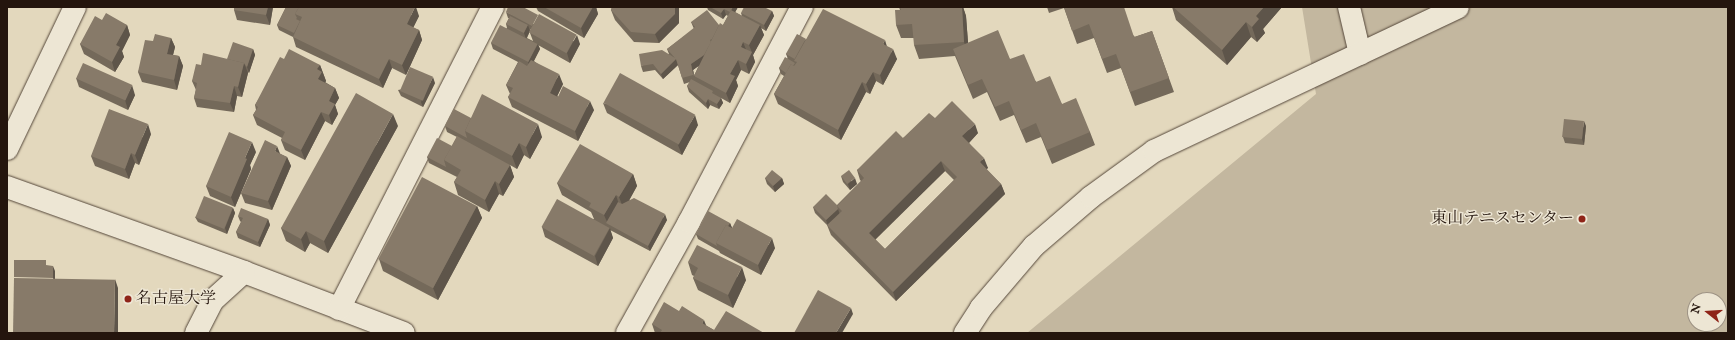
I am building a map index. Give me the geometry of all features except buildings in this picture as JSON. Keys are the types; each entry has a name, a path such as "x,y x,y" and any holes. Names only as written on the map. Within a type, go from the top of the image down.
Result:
{"street":[{"path":"7,149 75,7"},
{"path":"339,309 493,7"},
{"path":"627,333 692,215 802,7"},
{"path":"1349,7 1360,54"},
{"path":"965,333 982,308 1034,246 1091,197 1154,151 1458,7"},
{"path":"7,187 244,272 404,333"},
{"path":"196,333 212,301 244,272"}],"shaded area":[{"path":"1302,7 1728,7 1728,333 1027,333 1316,94"}],"place":[{"name":"東山テニスセンター","path":"1582,219"},
{"name":"名古屋大学","path":"128,299"}]}
